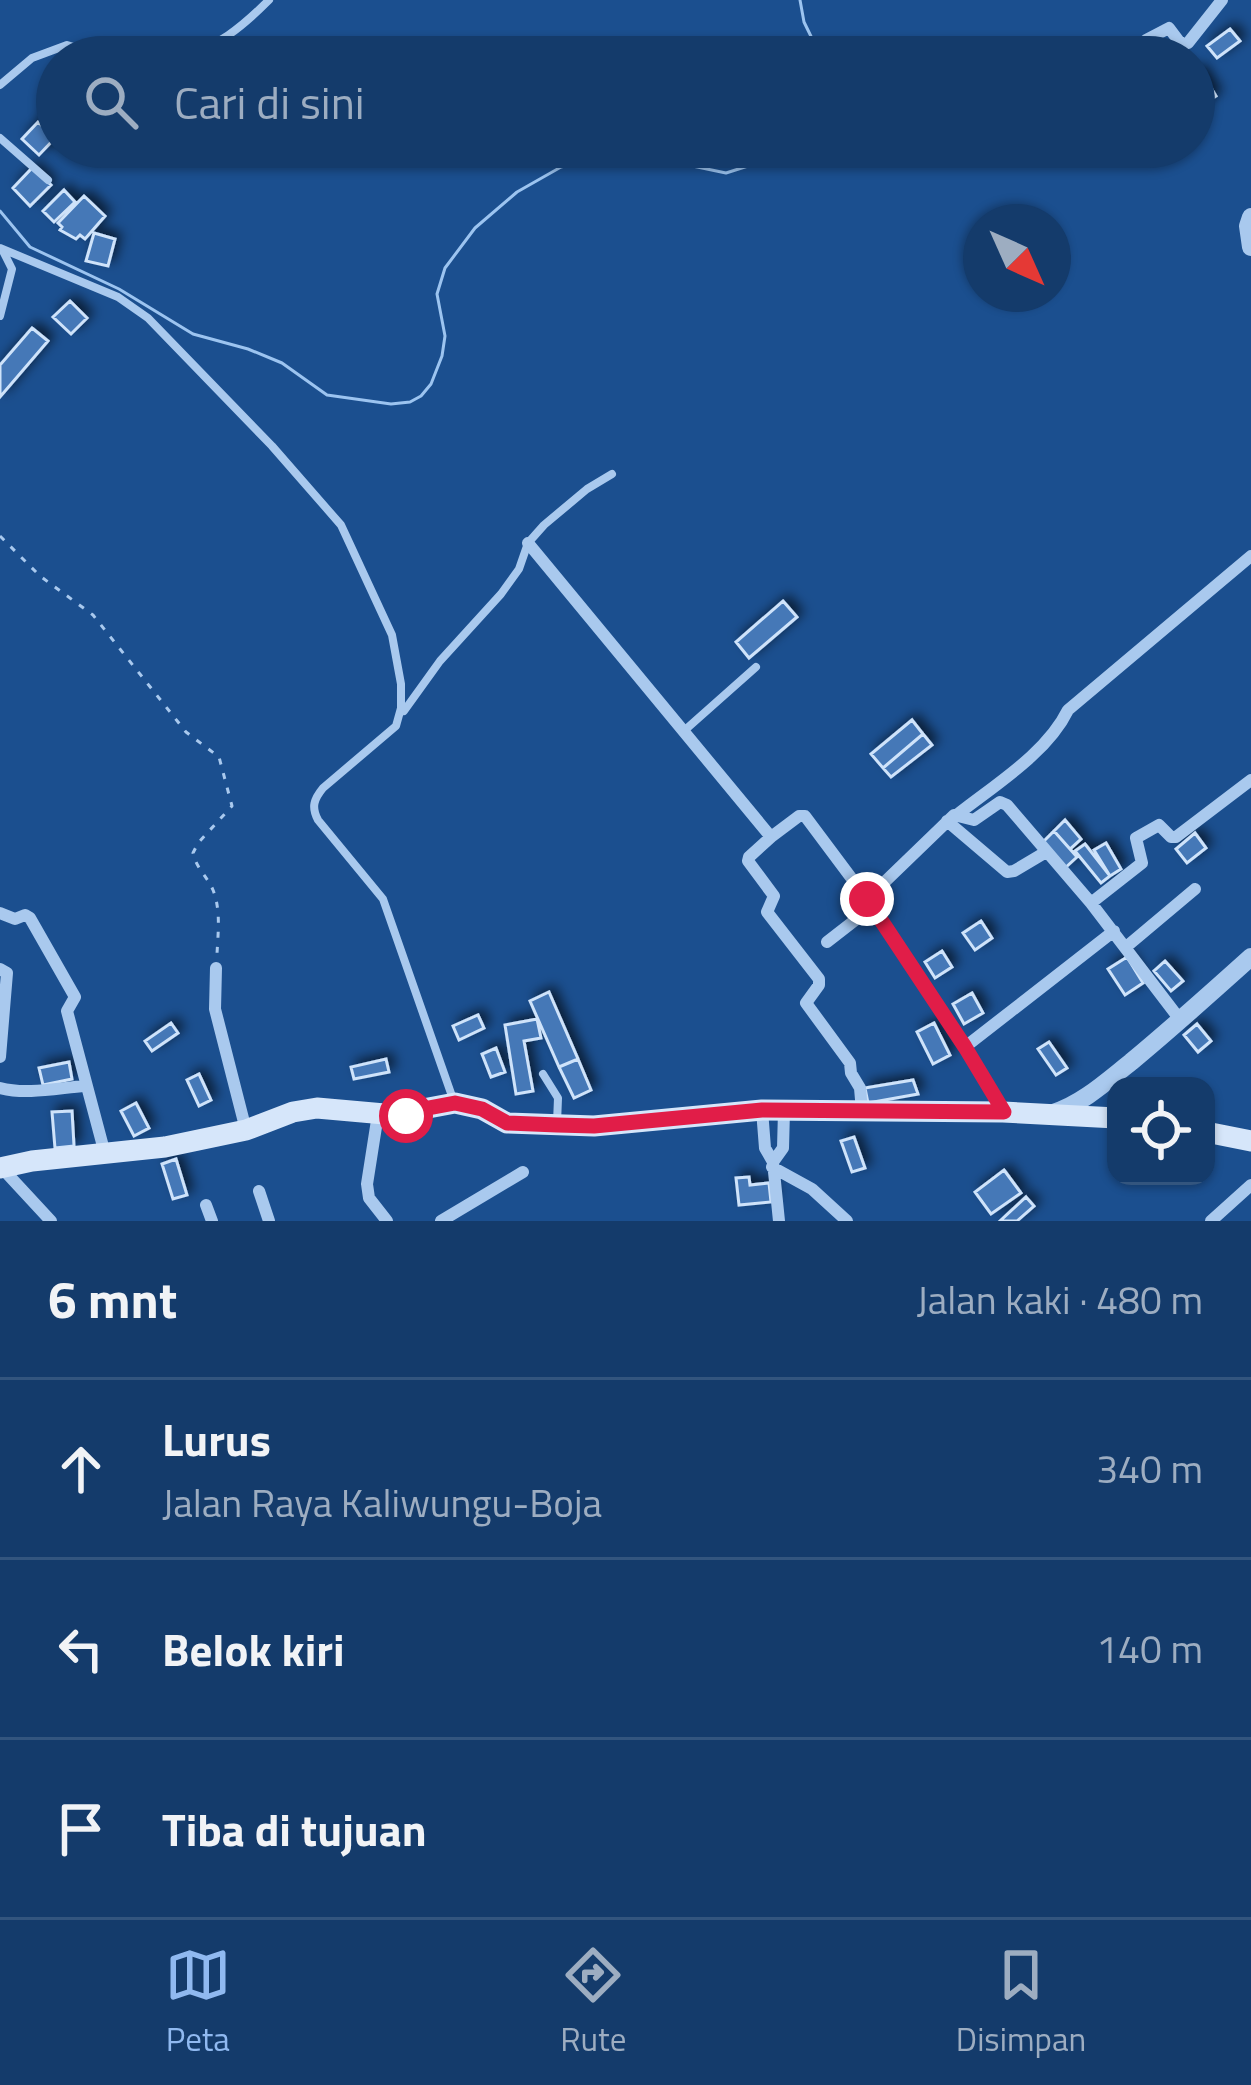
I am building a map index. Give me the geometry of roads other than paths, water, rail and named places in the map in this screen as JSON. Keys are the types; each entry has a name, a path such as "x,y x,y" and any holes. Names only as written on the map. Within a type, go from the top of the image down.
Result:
{"main road":[{"path":"1,1168 149,1150 246,1130 317,1108 406,1116 455,1103 482,1109 507,1123 594,1126 773,1110 1107,1117"},
{"path":"1215,1134 1251,1141"}],"street":[{"path":"1194,36 1222,0"},
{"path":"1251,218 1251,247"},
{"path":"528,543 771,837"},
{"path":"827,943 952,817 1036,752 1060,728 1068,710 1251,556"},
{"path":"1091,903 1142,863 1136,838 1159,825 1176,838 1251,780"},
{"path":"952,817 974,820 1004,803 1126,946 1181,1021"},
{"path":"862,1111 850,1063 806,1003 819,979 767,912 775,896 748,861 799,816 805,816 869,903 1004,1112"},
{"path":"952,817 1007,872 1046,852"},
{"path":"1126,946 1195,889"},
{"path":"0,913 15,920 25,914 30,918 73,991 75,1000 67,1011 105,1154"},
{"path":"965,1047 1114,932"},
{"path":"1050,1114 1071,1106 1108,1080 1251,957"},
{"path":"216,968 214,1009 246,1130"},
{"path":"0,969 7,973 0,1057"},
{"path":"0,1088 85,1086"},
{"path":"773,1110 783,1148 773,1165"},
{"path":"773,1110 765,1148 773,1165 779,1221"},
{"path":"378,1114 367,1184 369,1198 387,1221"},
{"path":"773,1165 847,1221"},
{"path":"1,1168 51,1221"},
{"path":"441,1221 523,1172"},
{"path":"1211,1221 1251,1185"},
{"path":"259,1191 269,1221"},
{"path":"206,1205 212,1221"}],"lane":[{"path":"228,36 268,0"},
{"path":"0,86 36,57"},
{"path":"0,138 48,180"},
{"path":"0,316 12,269 1,249"},
{"path":"1,249 118,297 148,318 326,504 341,525 392,635 401,684 400,718"},
{"path":"455,1103 383,898 313,811 323,788 388,734 440,661 501,595 519,569 528,543 587,489 612,474"},
{"path":"683,731 756,667"},
{"path":"543,1074 558,1098 557,1125"}],"waterway":[{"path":"800,0 811,36"},
{"path":"0,211 30,247 119,289 193,334 282,363 327,395 391,404 410,402 431,384 445,336 437,294 445,268 475,228 517,192 559,168"},
{"path":"702,168 726,173 742,168"}]}
